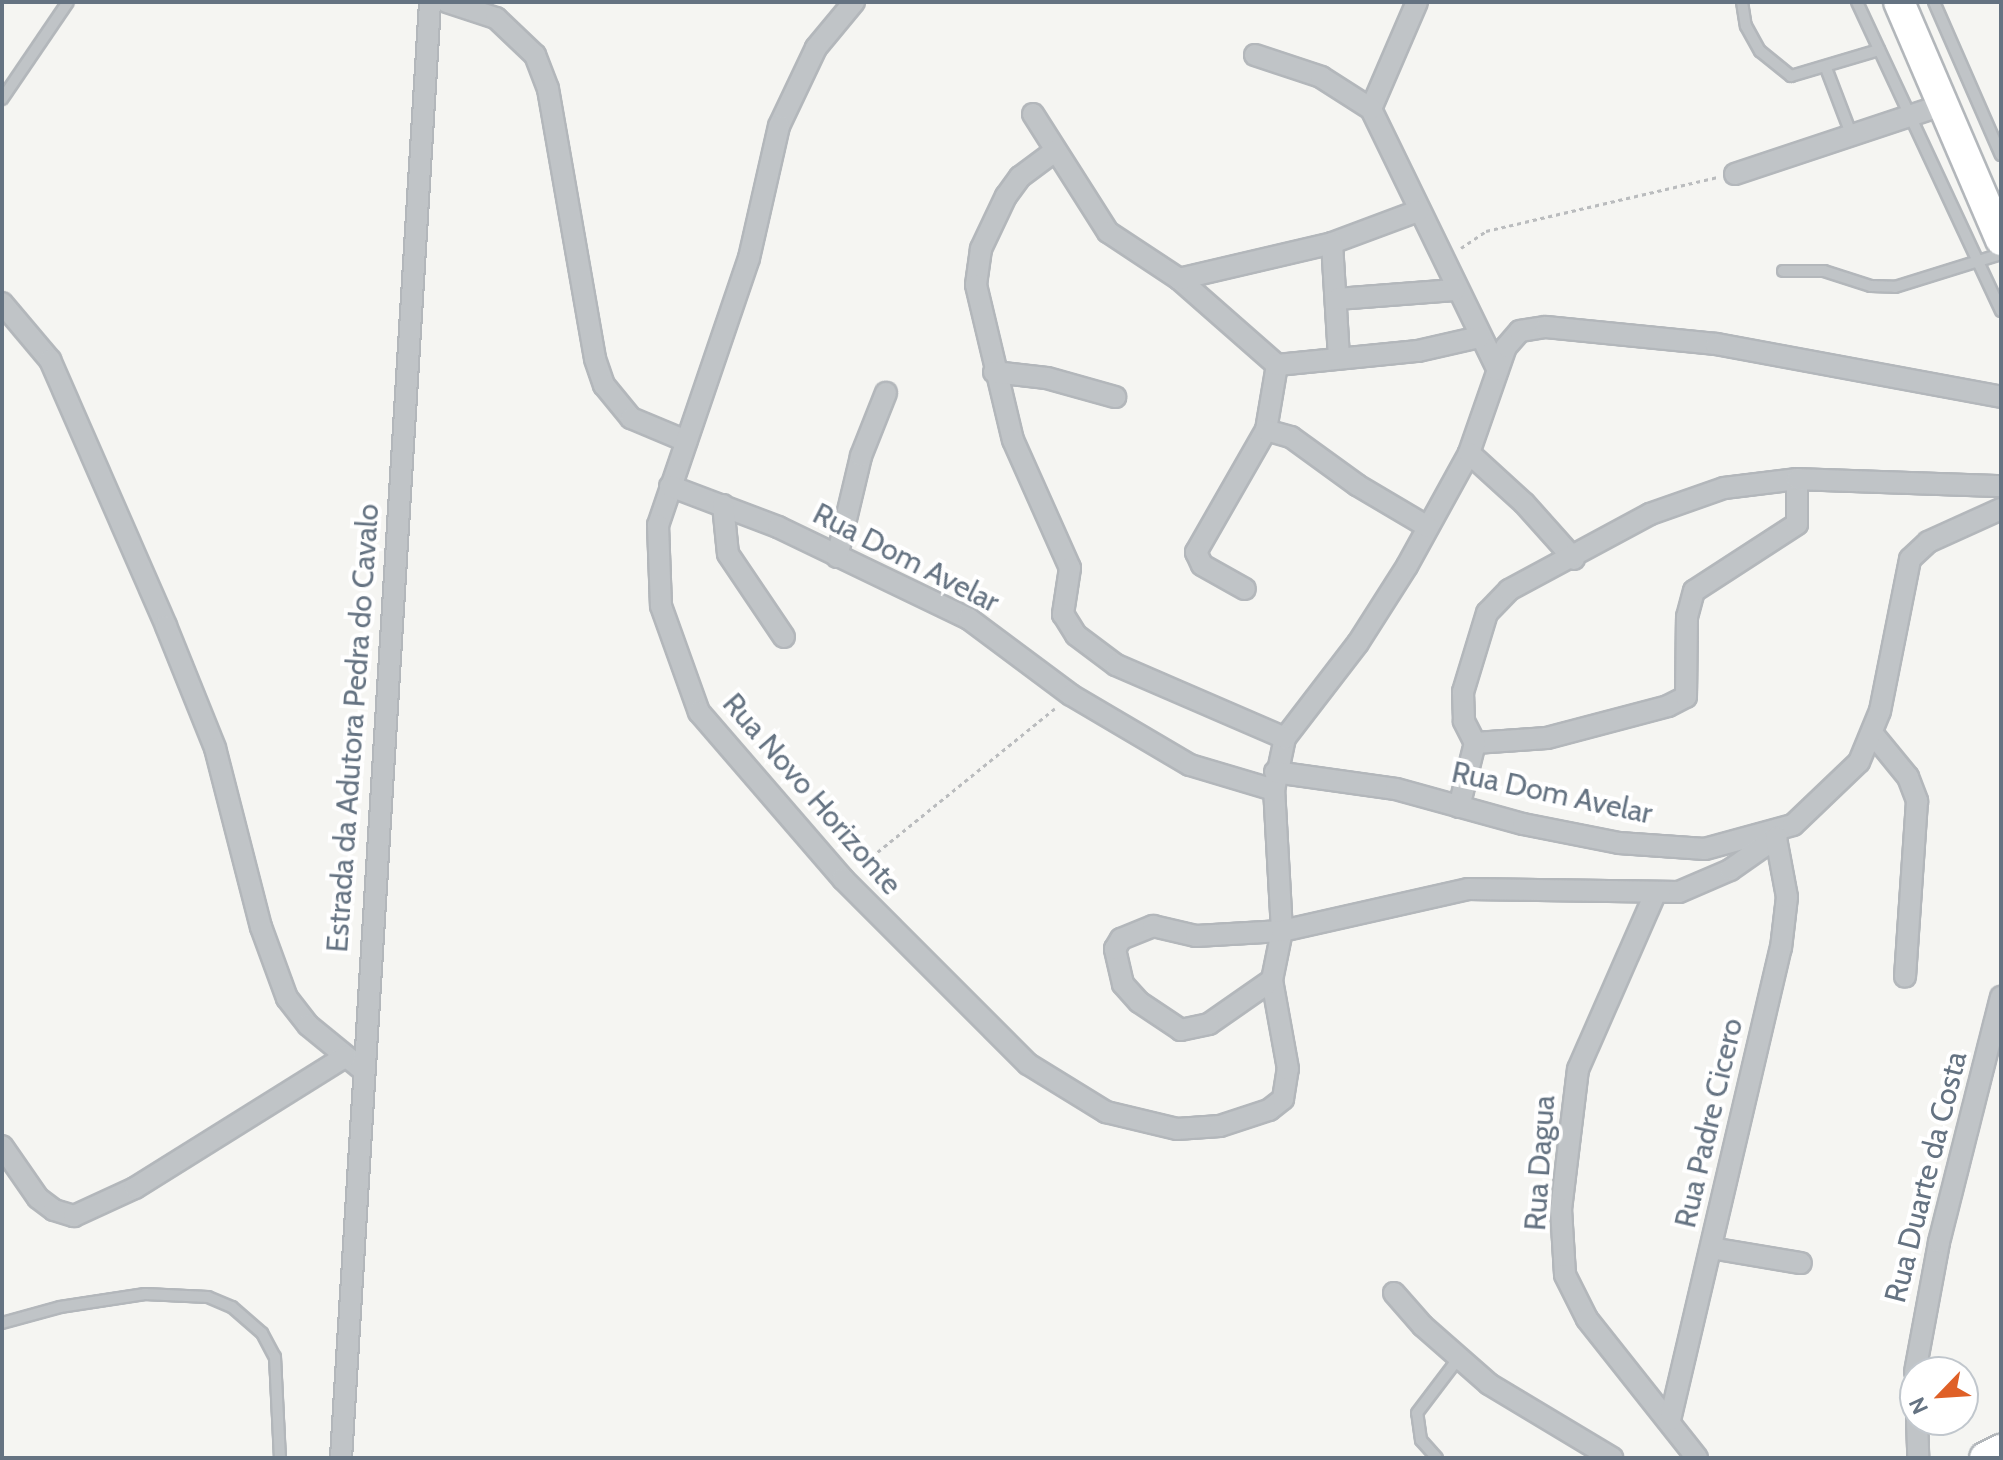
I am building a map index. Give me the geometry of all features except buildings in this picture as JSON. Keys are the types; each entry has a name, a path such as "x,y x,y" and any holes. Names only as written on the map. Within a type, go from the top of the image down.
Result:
{"main road":[{"path":"1899,2 2001,240"},
{"path":"1985,1458 2001,1450"}],"street":[{"name":"Estrada da Adutora Pedra do Cavalo","path":"341,1458 430,2"},
{"path":"447,2 496,18 535,55 548,89 604,385 631,418 686,441"},
{"name":"Rua Novo Horizonte","path":"854,2 816,48 785,108 749,258 658,525 657,579 670,640 691,698 843,879 1002,1040 1074,1097 1144,1124 1177,1129 1220,1126 1269,1110 1288,1088 1272,980"},
{"path":"1371,109 1417,2"},
{"path":"1255,55 1321,77 1371,109 1455,290 1498,370"},
{"path":"1735,174 1850,131 1945,104"},
{"path":"1033,114 1108,232 1179,279 1277,365 1339,356 1418,351 1479,337"},
{"path":"1055,151 1012,186 981,249 976,285 994,372 1023,469 1066,554 1070,581 1062,605 1067,623 1116,665 1285,738"},
{"path":"1179,279 1332,243 1418,211"},
{"path":"1332,243 1339,356"},
{"path":"1337,299 1455,290"},
{"path":"2,303 50,360 166,626 215,748 261,927 287,998 308,1025 363,1070"},
{"path":"1793,825 1708,882 1655,894 1468,889 1282,931 1196,936 1153,926 1128,935 1115,949 1123,984 1139,1002 1181,1030 1209,1024 1272,980 1282,931 1274,781 1285,738 1365,633 1428,527 1469,453 1513,337 1546,327 1716,344 2001,397"},
{"path":"1245,589 1202,565 1196,552 1266,430 1277,365"},
{"path":"994,372 1047,378 1115,397"},
{"path":"837,557 861,456 886,393"},
{"path":"1266,430 1291,437 1357,485 1428,527"},
{"path":"1469,453 1524,503 1574,559"},
{"path":"1475,743 1547,738 1668,706 1686,697 1687,617 1694,591 1797,524 1797,479"},
{"path":"1459,807 1475,743 1462,707 1487,613 1509,590 1574,559 1634,522 1691,497 1797,479 2001,486"},
{"name":"Rua Dom Avelar","path":"670,486 723,505 969,619 1071,695 1190,765 1274,781 1396,789 1606,841 1705,849 1793,825 1838,787 1859,762 1872,733 1910,559 1928,542 2001,509"},
{"path":"723,505 728,554 784,637"},
{"path":"1872,733 1908,777 1918,812 1905,977"},
{"name":"Rua Padre Cicero","path":"1670,1420 1783,934 1787,897 1776,838"},
{"name":"Rua Dagua","path":"1655,894 1583,1049 1561,1209 1565,1275 1574,1301 1697,1458"},
{"name":"Rua Duarte da Costa","path":"1918,1356 1939,1242 2001,997"},
{"path":"2,1146 38,1198 54,1210 74,1216 135,1188 345,1057"},
{"path":"1711,1248 1801,1263"},
{"path":"1394,1293 1458,1359 1489,1384 1612,1458"},
{"path":"1917,1436 1918,1458"}],"lane":[{"path":"2,99 68,2"},
{"path":"1742,2 1746,26 1776,69 1791,76 1879,50"},
{"path":"1857,2 2001,311"},
{"path":"1934,2 2001,155"},
{"path":"1826,68 1850,131"},
{"path":"1783,271 1824,271 1871,286 1895,287 2001,254"},
{"path":"2,1323 60,1307 145,1294 208,1297 232,1307 262,1333 275,1357 280,1458"},
{"path":"1437,1458 1418,1433 1417,1413 1458,1359"}],"path":[{"path":"1442,261 1486,231 1735,174"},
{"path":"843,879 1071,695"}]}
